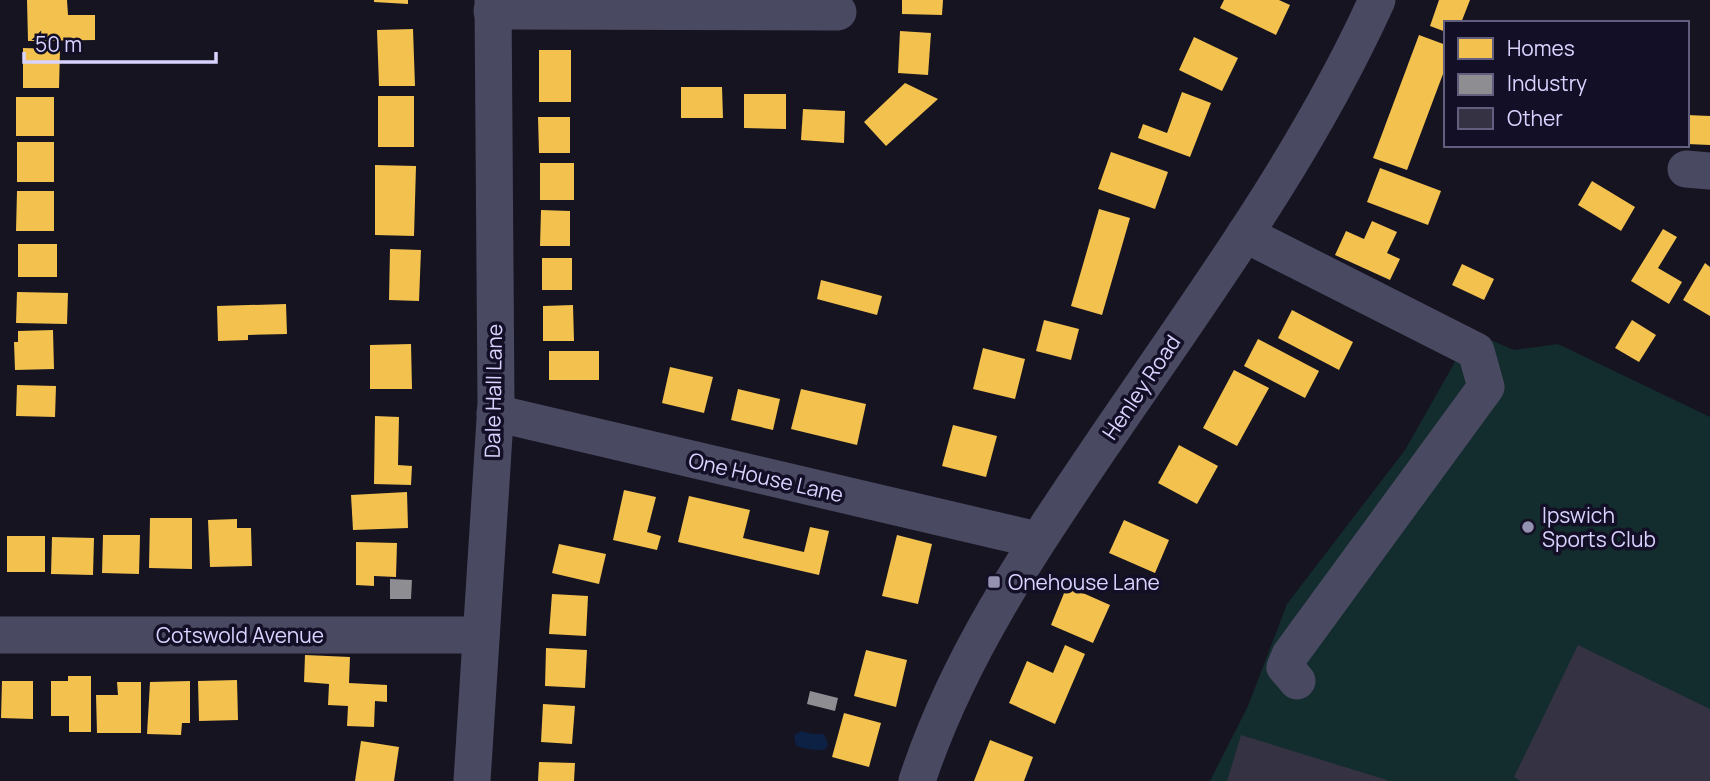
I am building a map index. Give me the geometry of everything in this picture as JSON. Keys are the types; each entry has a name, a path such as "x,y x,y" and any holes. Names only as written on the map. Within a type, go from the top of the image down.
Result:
{"street":[{"name":"Henley Road","path":"917,781 951,694 972,651 1037,540 1245,234 1321,112 1354,51 1377,0"},
{"path":"492,6 838,12"},
{"name":"Dale Hall Lane","path":"472,781 495,413 492,6"},
{"path":"1245,234 1476,351 1486,387 1290,655 1285,667 1297,681"},
{"name":"One House Lane","path":"495,413 1037,540"},
{"name":"Cotswold Avenue","path":"0,635 481,635"}],"green space":[{"name":"Ipswich Sports Club","path":"1472,332 1514,350 1558,344 1710,417 1710,781 1210,781 1248,706 1287,604 1405,450"}],"water":[{"path":"802,731 823,734 828,746 820,750 796,746 794,735"}],"building: Homes":[{"path":"27,0 67,0 68,15 95,15 95,40 28,41"},
{"path":"408,0 408,4 374,2"},
{"path":"902,0 943,0 942,15 902,14"},
{"path":"1224,0 1279,0 1290,5 1276,35 1220,8"},
{"path":"1439,0 1470,0 1462,21 1444,21 1444,31 1430,26"},
{"path":"413,29 415,86 379,86 377,30"},
{"path":"900,31 931,33 928,75 898,73"},
{"path":"1419,35 1444,44 1444,71 1407,170 1373,158"},
{"path":"1194,37 1238,58 1222,91 1179,70"},
{"path":"23,48 60,49 59,88 23,88"},
{"path":"539,50 571,50 571,102 539,102"},
{"path":"905,83 938,99 886,146 864,122"},
{"path":"681,87 722,87 723,118 681,118"},
{"path":"1182,92 1211,103 1190,157 1138,138 1143,124 1167,133"},
{"path":"744,94 786,94 786,129 744,128"},
{"path":"378,96 414,96 414,147 378,147"},
{"path":"16,97 54,97 54,136 16,136"},
{"path":"803,109 845,111 844,143 801,140"},
{"path":"1689,115 1710,116 1710,145 1689,144"},
{"path":"538,117 570,117 570,153 539,153"},
{"path":"17,142 54,142 54,182 17,182"},
{"path":"1111,152 1168,172 1155,209 1098,189"},
{"path":"540,163 574,163 574,200 540,200"},
{"path":"375,165 416,166 414,236 375,235"},
{"path":"1380,168 1441,191 1428,225 1367,202"},
{"path":"1592,181 1635,207 1621,231 1578,205"},
{"path":"17,191 54,191 54,231 16,231"},
{"path":"1099,209 1130,218 1102,315 1071,306"},
{"path":"541,210 570,211 570,246 540,246"},
{"path":"1372,221 1397,232 1387,253 1400,259 1390,280 1335,255 1346,231 1364,239"},
{"path":"1663,229 1677,237 1658,268 1682,282 1669,304 1631,281"},
{"path":"18,244 57,244 57,277 18,277"},
{"path":"390,249 421,250 419,301 389,300"},
{"path":"542,258 572,258 572,290 542,290"},
{"path":"1705,263 1710,267 1710,316 1683,300"},
{"path":"1462,264 1494,279 1484,300 1452,285"},
{"path":"821,280 882,296 877,315 817,299"},
{"path":"17,292 68,293 67,324 16,323"},
{"path":"286,304 287,334 248,335 248,340 218,341 217,306"},
{"path":"573,305 574,341 543,341 543,306"},
{"path":"1292,310 1353,342 1339,370 1278,338"},
{"path":"1044,320 1079,329 1071,360 1036,351"},
{"path":"1632,320 1656,335 1639,362 1615,348"},
{"path":"53,330 54,369 15,370 14,342 18,342 18,331"},
{"path":"1258,339 1319,371 1305,398 1244,366"},
{"path":"411,344 412,389 370,389 370,345"},
{"path":"983,348 1025,359 1015,399 973,389"},
{"path":"549,351 599,351 599,380 549,380"},
{"path":"670,367 713,377 704,413 662,403"},
{"path":"1234,370 1269,388 1237,446 1203,428"},
{"path":"17,385 56,386 55,417 16,416"},
{"path":"738,389 780,399 773,430 731,420"},
{"path":"801,389 866,404 857,445 791,429"},
{"path":"375,416 399,417 398,465 412,466 411,485 374,484"},
{"path":"953,425 997,436 986,477 942,466"},
{"path":"1179,445 1218,466 1197,504 1158,483"},
{"path":"624,490 656,497 647,532 661,536 657,550 613,540"},
{"path":"407,492 408,528 353,530 351,495"},
{"path":"689,496 750,510 743,538 804,552 810,527 829,531 819,575 678,542"},
{"path":"150,518 192,518 192,569 149,568"},
{"path":"237,519 237,528 251,528 252,566 210,567 208,520"},
{"path":"1124,520 1169,540 1155,573 1109,553"},
{"path":"103,535 140,535 139,574 102,573"},
{"path":"897,535 932,544 918,604 882,596"},
{"path":"7,536 45,536 45,572 7,572"},
{"path":"52,537 94,538 93,575 51,574"},
{"path":"356,542 397,543 396,577 374,576 374,586 356,585"},
{"path":"559,544 606,554 599,584 552,573"},
{"path":"1067,586 1110,605 1093,643 1051,625"},
{"path":"552,594 588,596 586,636 549,634"},
{"path":"1065,645 1085,654 1055,724 1009,703 1027,661 1053,673"},
{"path":"546,648 587,650 585,688 545,686"},
{"path":"866,650 907,660 896,707 854,696"},
{"path":"305,655 350,657 349,683 387,685 387,702 375,701 374,727 347,726 348,706 328,705 329,684 304,682"},
{"path":"68,676 91,676 91,732 69,732 69,716 51,716 51,681 68,681"},
{"path":"237,680 238,720 199,721 198,681"},
{"path":"2,681 33,681 33,719 1,718"},
{"path":"190,681 190,723 182,723 181,735 147,734 150,682"},
{"path":"117,682 141,682 141,733 97,733 96,695 118,695"},
{"path":"543,704 575,706 572,744 541,742"},
{"path":"844,713 881,723 869,767 832,757"},
{"path":"990,740 1033,757 1024,781 974,781"},
{"path":"361,741 399,747 394,781 355,781"},
{"path":"539,762 575,763 574,781 538,781"}],"building: Industry":[{"path":"390,579 412,580 411,599 390,599"},
{"path":"810,691 838,698 835,711 807,704"}],"building: Other":[{"path":"1578,645 1710,709 1710,781 1521,781 1514,777"},
{"path":"1241,735 1387,780 1387,781 1227,781"}],"place":[{"name":"Ipswich Sports Club","path":"1528,527"},
{"name":"Onehouse Lane","path":"994,582"}]}
